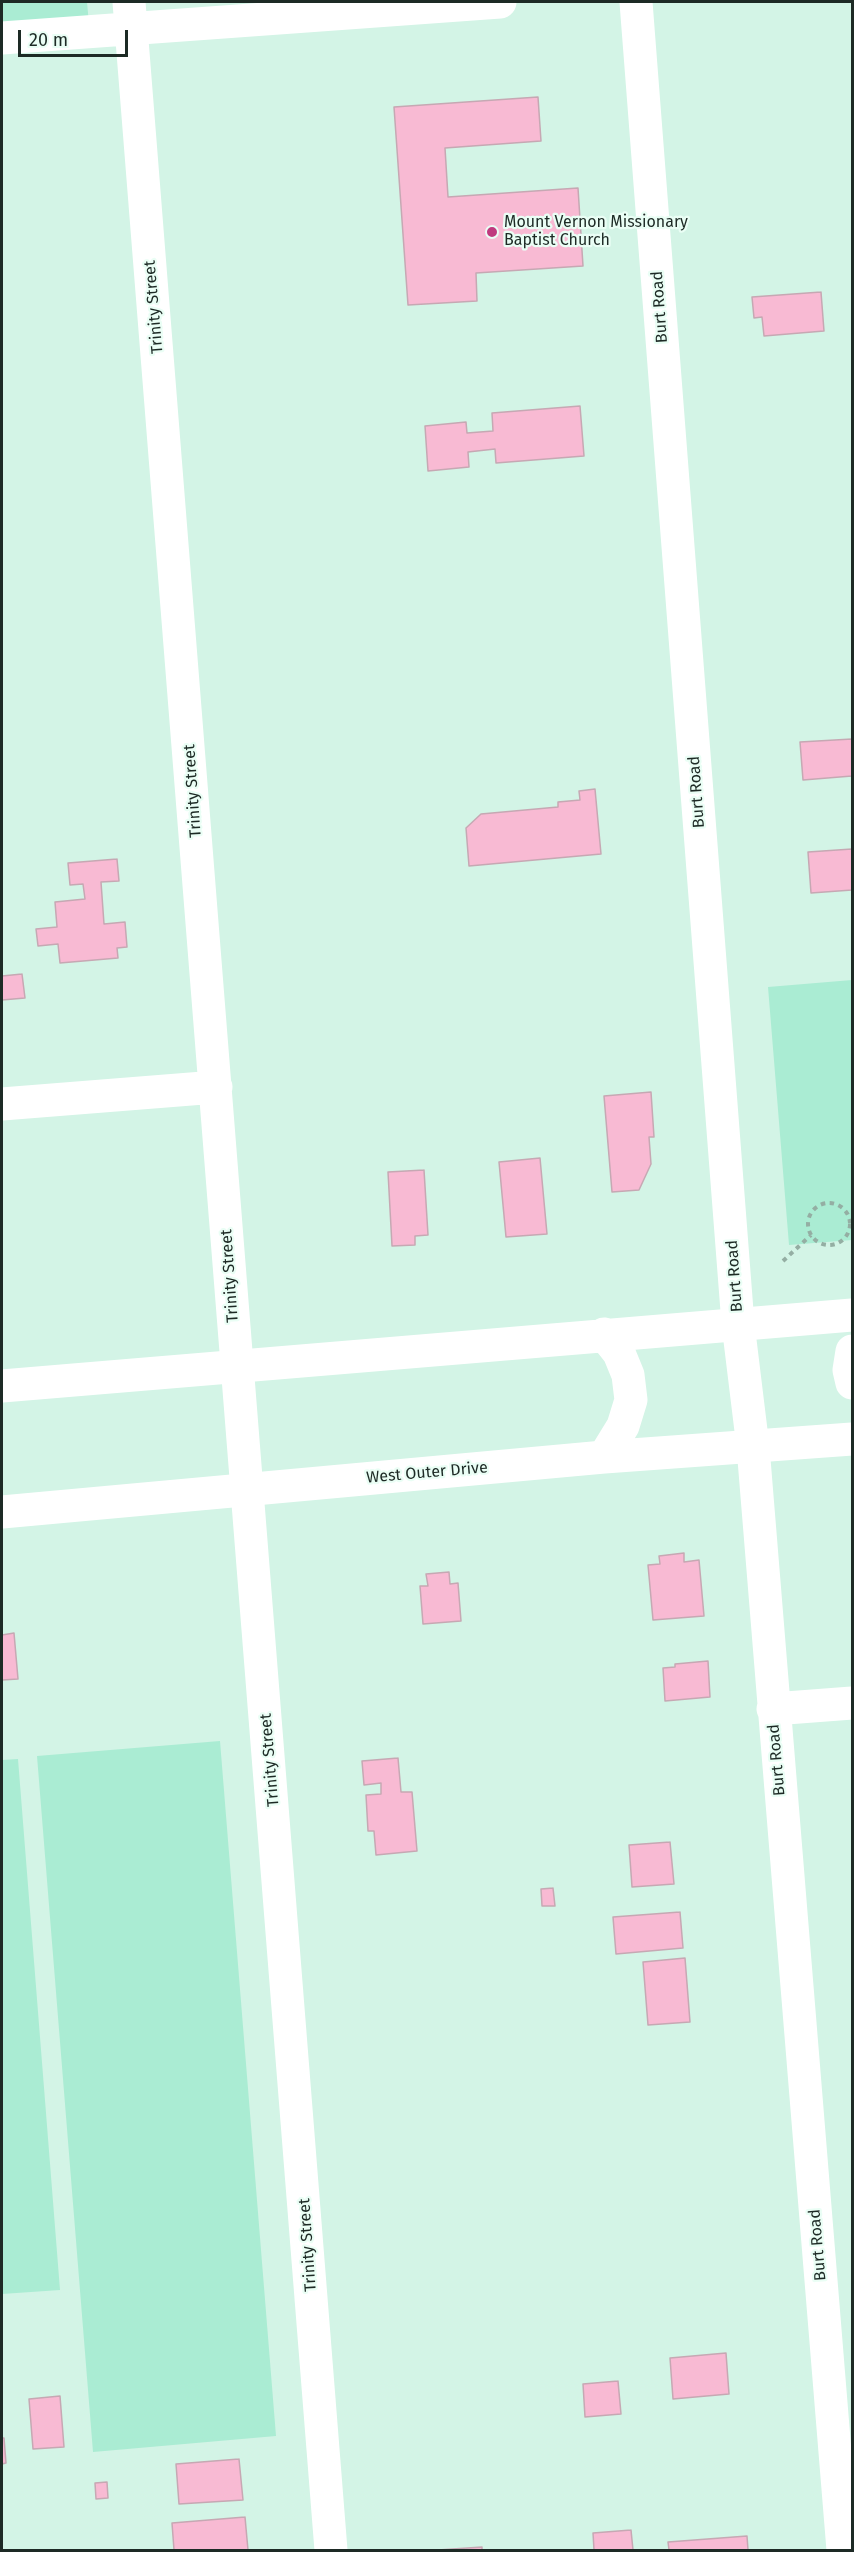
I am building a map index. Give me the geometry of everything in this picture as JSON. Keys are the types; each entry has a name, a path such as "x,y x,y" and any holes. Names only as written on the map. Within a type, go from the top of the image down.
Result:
{"street":[{"path":"2,38 130,14 500,2"},
{"name":"Burt Road","path":"636,2 738,1324 753,1447 843,2550"},
{"name":"Trinity Street","path":"130,14 332,2550"},
{"path":"2,1104 216,1086"},
{"path":"2,1386 852,1315"},
{"path":"604,1334 619,1353 625,1368 631,1400 623,1426 604,1456"},
{"path":"852,1351 849,1370 852,1383"},
{"name":"West Outer Drive","path":"2,1512 604,1456 852,1439"},
{"path":"773,1708 852,1703"}],"path":[{"path":"828,1203 838,1205 846,1212 850,1222 849,1232 842,1241 830,1245 819,1242 811,1235 808,1225 811,1214 818,1206 828,1203"},
{"path":"783,1261 811,1235"}],"green space":[{"path":"2,2 87,2 89,24 2,30"},
{"path":"852,980 852,1240 789,1245 768,987"},
{"path":"220,1741 276,2436 93,2452 37,1756"},
{"path":"18,1759 60,2290 2,2294 2,1760"}],"building":[{"name":"Mount Vernon Missionary Baptist Church","path":"538,97 541,141 445,148 448,197 578,188 583,266 476,273 477,301 408,305 394,107"},
{"path":"821,292 824,331 764,336 762,317 754,318 752,297"},
{"path":"580,406 584,456 496,463 495,449 468,452 469,467 428,471 425,426 466,422 467,433 493,431 492,413"},
{"path":"852,739 852,776 803,780 800,742"},
{"path":"595,789 601,854 469,866 466,828 481,814 558,807 558,802 580,800 579,791"},
{"path":"852,849 852,890 811,893 808,852"},
{"path":"117,859 119,881 101,882 104,924 125,922 127,947 117,948 118,958 60,963 58,944 38,946 36,929 57,927 55,902 85,899 83,884 70,885 68,863"},
{"path":"22,974 25,998 2,1000 2,976"},
{"path":"651,1092 654,1137 649,1137 651,1164 639,1190 612,1192 604,1096"},
{"path":"540,1158 547,1234 506,1237 499,1162"},
{"path":"424,1170 428,1235 415,1236 415,1245 392,1246 388,1172"},
{"path":"684,1553 684,1562 699,1560 704,1616 653,1620 648,1565 660,1564 659,1556"},
{"path":"449,1572 450,1584 458,1583 461,1621 423,1624 420,1586 428,1586 426,1574"},
{"path":"14,1633 18,1679 2,1680 2,1635"},
{"path":"708,1661 710,1697 665,1701 663,1668 675,1667 675,1664"},
{"path":"398,1758 401,1792 412,1792 417,1851 376,1855 374,1831 368,1831 366,1795 381,1794 381,1783 364,1785 362,1761"},
{"path":"670,1842 674,1884 632,1887 629,1845"},
{"path":"553,1888 555,1906 542,1906 541,1889"},
{"path":"680,1912 683,1948 616,1954 613,1917"},
{"path":"685,1958 690,2022 648,2025 643,1962"},
{"path":"726,2353 729,2394 673,2399 670,2358"},
{"path":"618,2381 621,2414 585,2417 583,2384"},
{"path":"60,2396 64,2447 33,2449 29,2399"},
{"path":"2,2438 4,2438 6,2463 2,2464"},
{"path":"239,2459 243,2500 179,2504 176,2464"},
{"path":"107,2482 108,2498 96,2499 95,2483"},
{"path":"245,2517 248,2550 174,2550 172,2523"},
{"path":"631,2530 633,2550 594,2550 593,2533"},
{"path":"747,2536 748,2550 669,2550 668,2542"},
{"path":"482,2547 482,2550 438,2550"}],"place":[{"name":"Mount Vernon Missionary Baptist Church","path":"492,232"}]}
